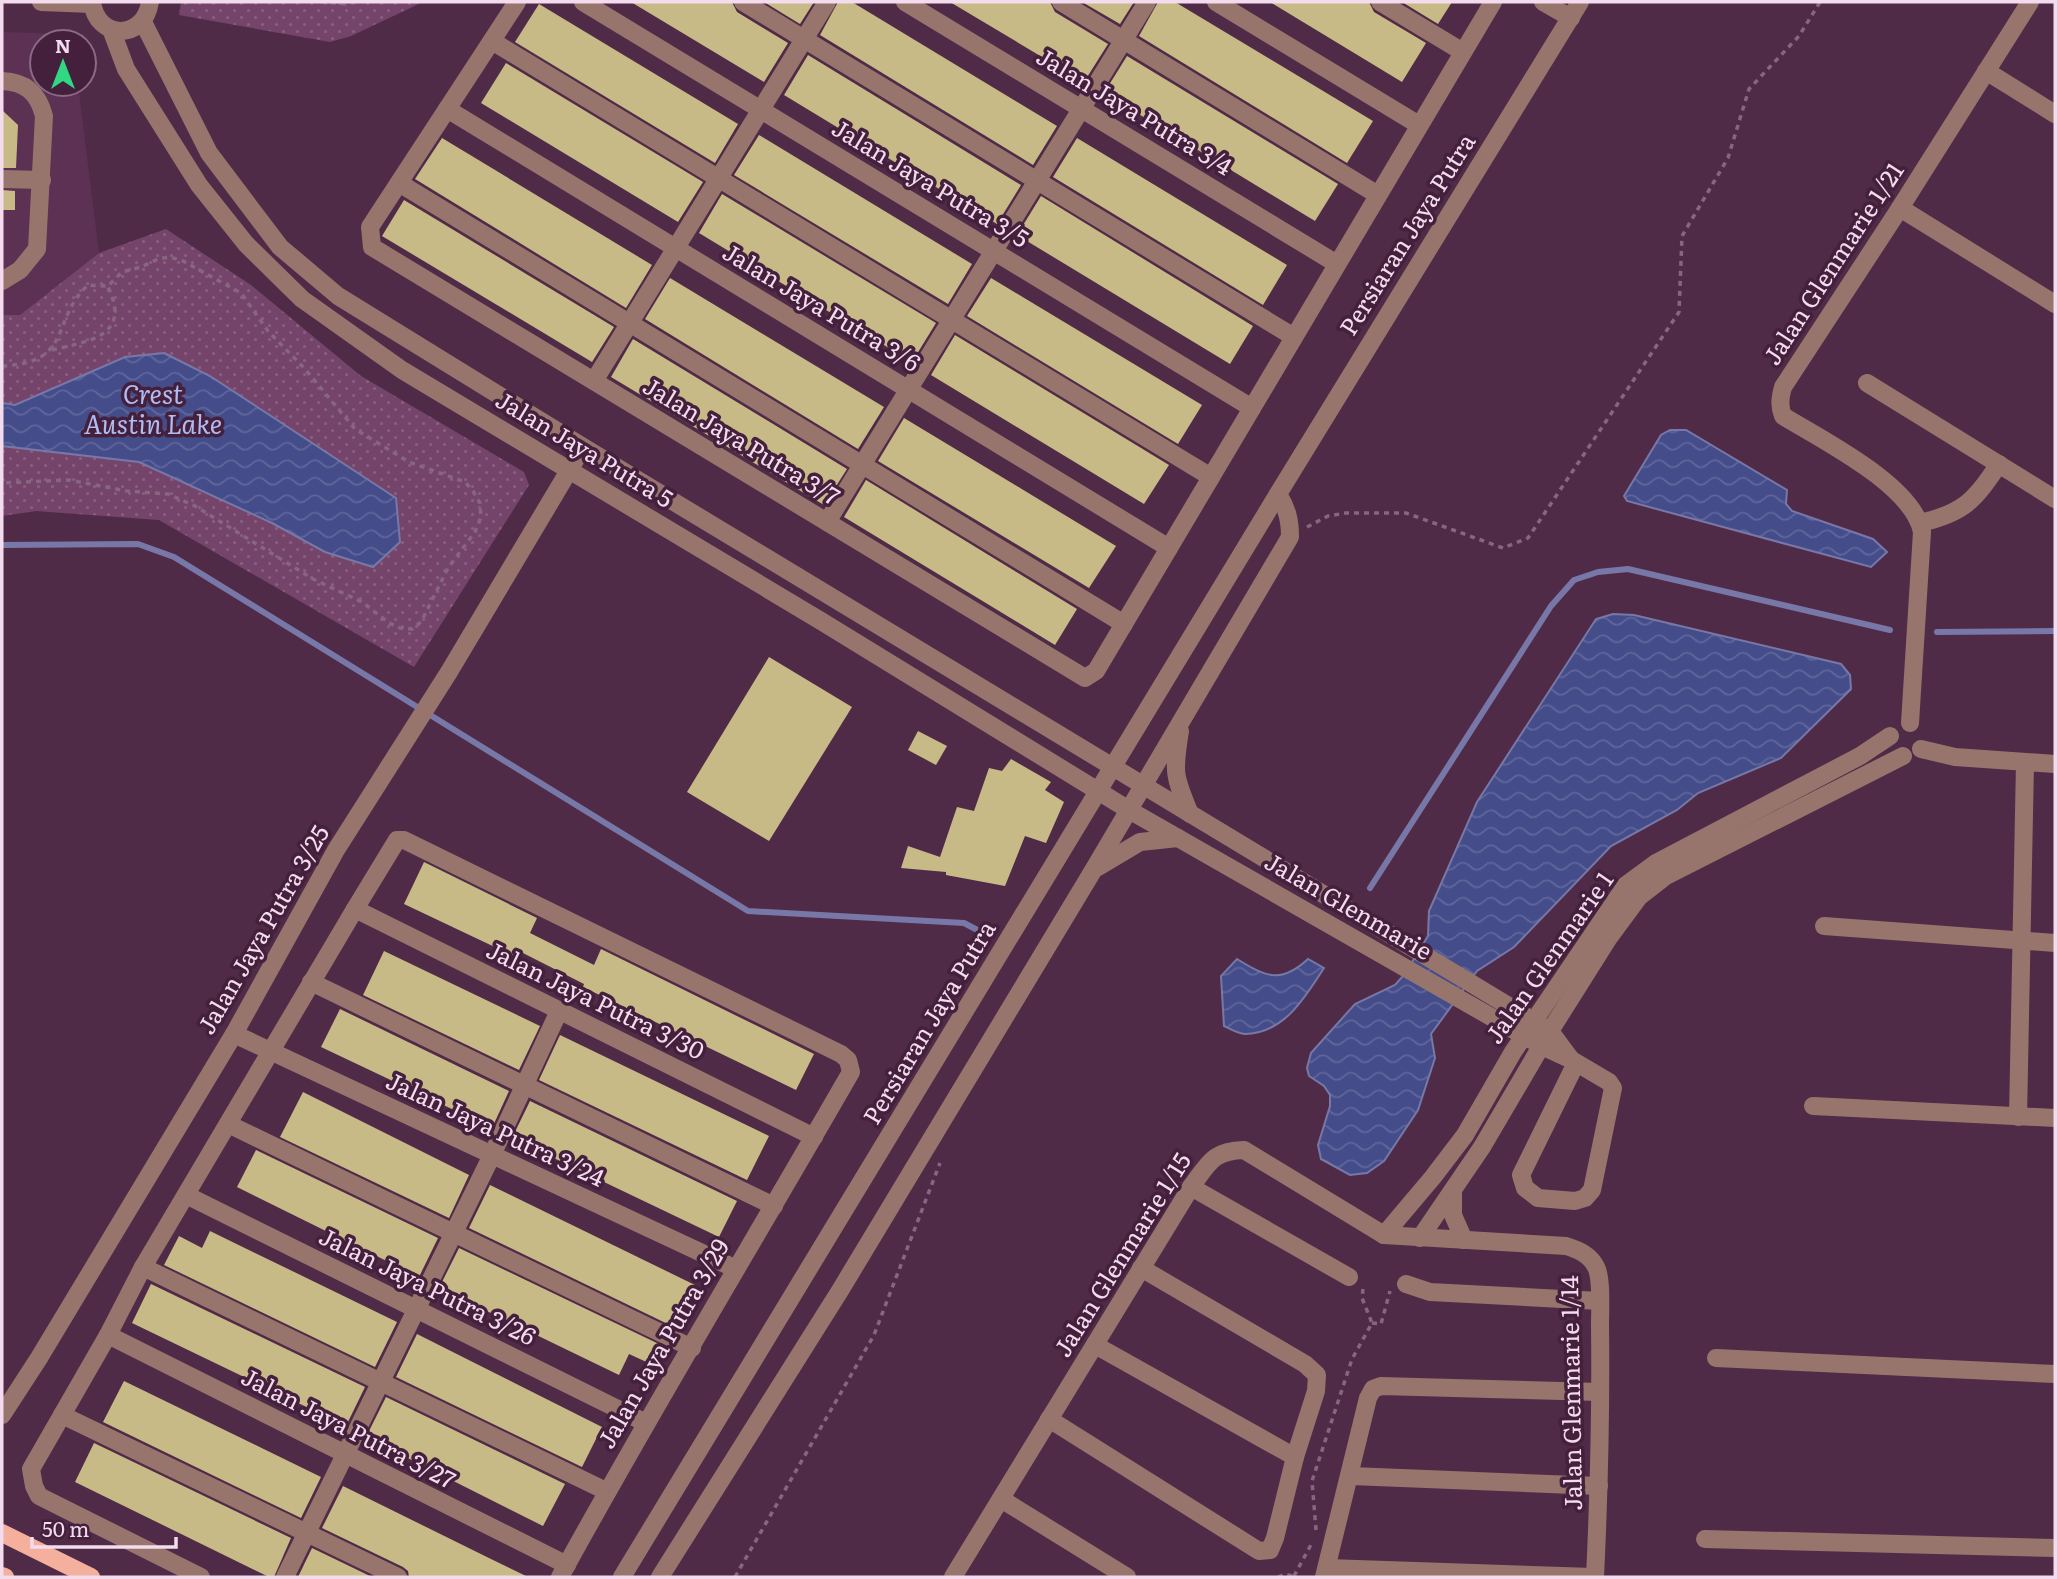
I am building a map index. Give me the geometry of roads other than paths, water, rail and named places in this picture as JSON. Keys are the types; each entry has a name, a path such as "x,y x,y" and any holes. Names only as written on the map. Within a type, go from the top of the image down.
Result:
{"main road":[{"path":"2,1533 91,1577"}],"street":[{"path":"41,2 92,3"},
{"path":"111,29 134,29 143,22 149,12 150,2"},
{"path":"517,2 399,183 1124,624 1493,2"},
{"name":"Jalan Jaya Putra 3/5","path":"583,2 1252,408"},
{"path":"743,2 1294,337"},
{"path":"594,381 827,2"},
{"name":"Jalan Jaya Putra 3/4","path":"905,2 1337,264"},
{"path":"1061,2 1378,194"},
{"path":"827,522 1147,2"},
{"path":"1216,2 1419,125"},
{"path":"1380,2 1463,52"},
{"path":"1544,2 1571,18"},
{"name":"Persiaran Jaya Putra","path":"622,1577 1114,769 1278,494 1580,2"},
{"name":"Jalan Glenmarie 1/21","path":"1920,523 1914,510 1877,475 1783,416 1780,408 1783,387 1900,208 2029,2"},
{"name":"Jalan Jaya Putra 5","path":"92,3 95,15 102,24 111,29 126,69 199,185 246,244 302,299 402,370 1129,810"},
{"name":"Jalan Jaya Putra 5","path":"143,22 209,153 280,247 338,296 1143,786"},
{"path":"492,40 1211,477"},
{"path":"1986,71 2055,114"},
{"path":"2,281 20,270 37,249 42,180 44,116 40,102 31,90 9,81"},
{"name":"Jalan Jaya Putra 3/6","path":"447,109 1169,548"},
{"path":"2,179 42,180"},
{"name":"Jalan Jaya Putra 3/7","path":"399,183 370,227 372,247 1085,678 1097,671 1124,624"},
{"path":"1900,208 2055,304"},
{"path":"1867,383 2055,499"},
{"name":"Jalan Jaya Putra 3/25","path":"2,1415 234,1034 336,850 449,672 583,447"},
{"path":"1910,723 1922,532 1920,523 1946,517 1958,511 1972,500 1999,464"},
{"path":"660,1577 841,1289 1094,870 1290,537 1290,520 1286,506 1278,494"},
{"path":"1182,720 1174,769 1177,784 1190,814"},
{"path":"1910,723 1916,725 1924,738 1921,749 1913,755 1903,756 1894,751 1890,736 1895,727 1910,723"},
{"name":"Jalan Glenmarie 1","path":"1420,1238 1482,1147 1608,939 1639,897 1720,839 1773,811 1890,736"},
{"path":"1921,749 1955,757 2055,764"},
{"name":"Jalan Glenmarie 1","path":"1773,811 1903,756"},
{"path":"2018,1116 2025,762"},
{"name":"Jalan Glenmarie","path":"1143,786 1475,986 1529,1029"},
{"name":"Jalan Glenmarie","path":"1129,810 1467,1003 1546,1038"},
{"path":"1094,870 1140,842 1178,838"},
{"name":"Jalan Jaya Putra 3/29","path":"355,909 397,841 404,839 841,1054 848,1060 851,1072 606,1491 563,1571"},
{"name":"Jalan Glenmarie 1","path":"1384,1235 1433,1178 1465,1135 1529,1029 1626,885 1656,863 1720,839"},
{"path":"201,1577 39,1496 31,1469 144,1267 355,909"},
{"name":"Jalan Jaya Putra 3/30","path":"355,909 814,1137"},
{"path":"1824,926 2055,943"},
{"path":"312,982 774,1206"},
{"path":"285,1577 492,1155 559,1011"},
{"name":"Jalan Jaya Putra 3/24","path":"234,1034 736,1269"},
{"path":"1546,1038 1573,1061 1609,1082 1613,1088 1592,1190 1585,1198 1575,1202 1538,1198 1525,1188 1521,1175 1573,1061"},
{"path":"1813,1107 2055,1118"},
{"path":"228,1124 692,1348"},
{"path":"1465,1135 1482,1147"},
{"name":"Jalan Glenmarie 1/15","path":"953,1577 1191,1187 1212,1159 1226,1151 1244,1150 1384,1235 1420,1238"},
{"path":"1191,1187 1349,1277"},
{"path":"1453,1190 1453,1215 1464,1240"},
{"name":"Jalan Jaya Putra 3/26","path":"186,1195 646,1423"},
{"name":"Jalan Glenmarie 1/14","path":"1420,1238 1566,1246 1580,1250 1598,1269 1599,1486 1594,1577"},
{"path":"144,1267 606,1491"},
{"path":"1049,1419 1259,1551 1270,1550 1316,1391 1317,1375 1306,1364 1141,1268"},
{"path":"1406,1284 1430,1292 1600,1301"},
{"name":"Jalan Jaya Putra 3/27","path":"108,1335 344,1455 563,1571"},
{"path":"1095,1345 1295,1457"},
{"path":"1716,1358 2055,1374"},
{"path":"1594,1577 1325,1573 1368,1398 1373,1389 1381,1386 1600,1392"},
{"path":"62,1415 398,1577"},
{"path":"1350,1476 1599,1486"},
{"path":"1001,1499 1127,1577"},
{"path":"1705,1539 2055,1548"}],"water":[{"name":"Crest Austin Lake","path":"164,353 210,376 396,498 400,542 373,567 325,552 272,523 139,462 2,446 2,403 15,405 125,357"},
{"path":"1670,430 1686,430 1787,490 1786,504 1792,511 1873,539 1887,552 1871,567 1627,501 1624,496 1661,435"},
{"path":"1613,614 1634,615 1841,664 1850,675 1851,689 1781,758 1698,793 1677,810 1611,846 1514,947 1477,971 1431,1034 1435,1058 1418,1110 1384,1161 1367,1173 1350,1175 1321,1159 1318,1145 1330,1106 1330,1095 1324,1086 1309,1076 1307,1068 1311,1053 1355,1004 1395,985 1404,975 1428,936 1429,911 1477,802 1596,619"},
{"path":"1237,959 1265,974 1273,975 1290,972 1308,959 1324,968 1301,1001 1283,1020 1259,1032 1243,1034 1224,1026 1221,976"}],"waterway":[{"path":"2,545 138,544 174,557 748,911 964,923 985,934"},
{"path":"1370,888 1551,606 1574,580 1598,572 1628,569 1890,630"},
{"path":"1937,632 2055,631"}]}
